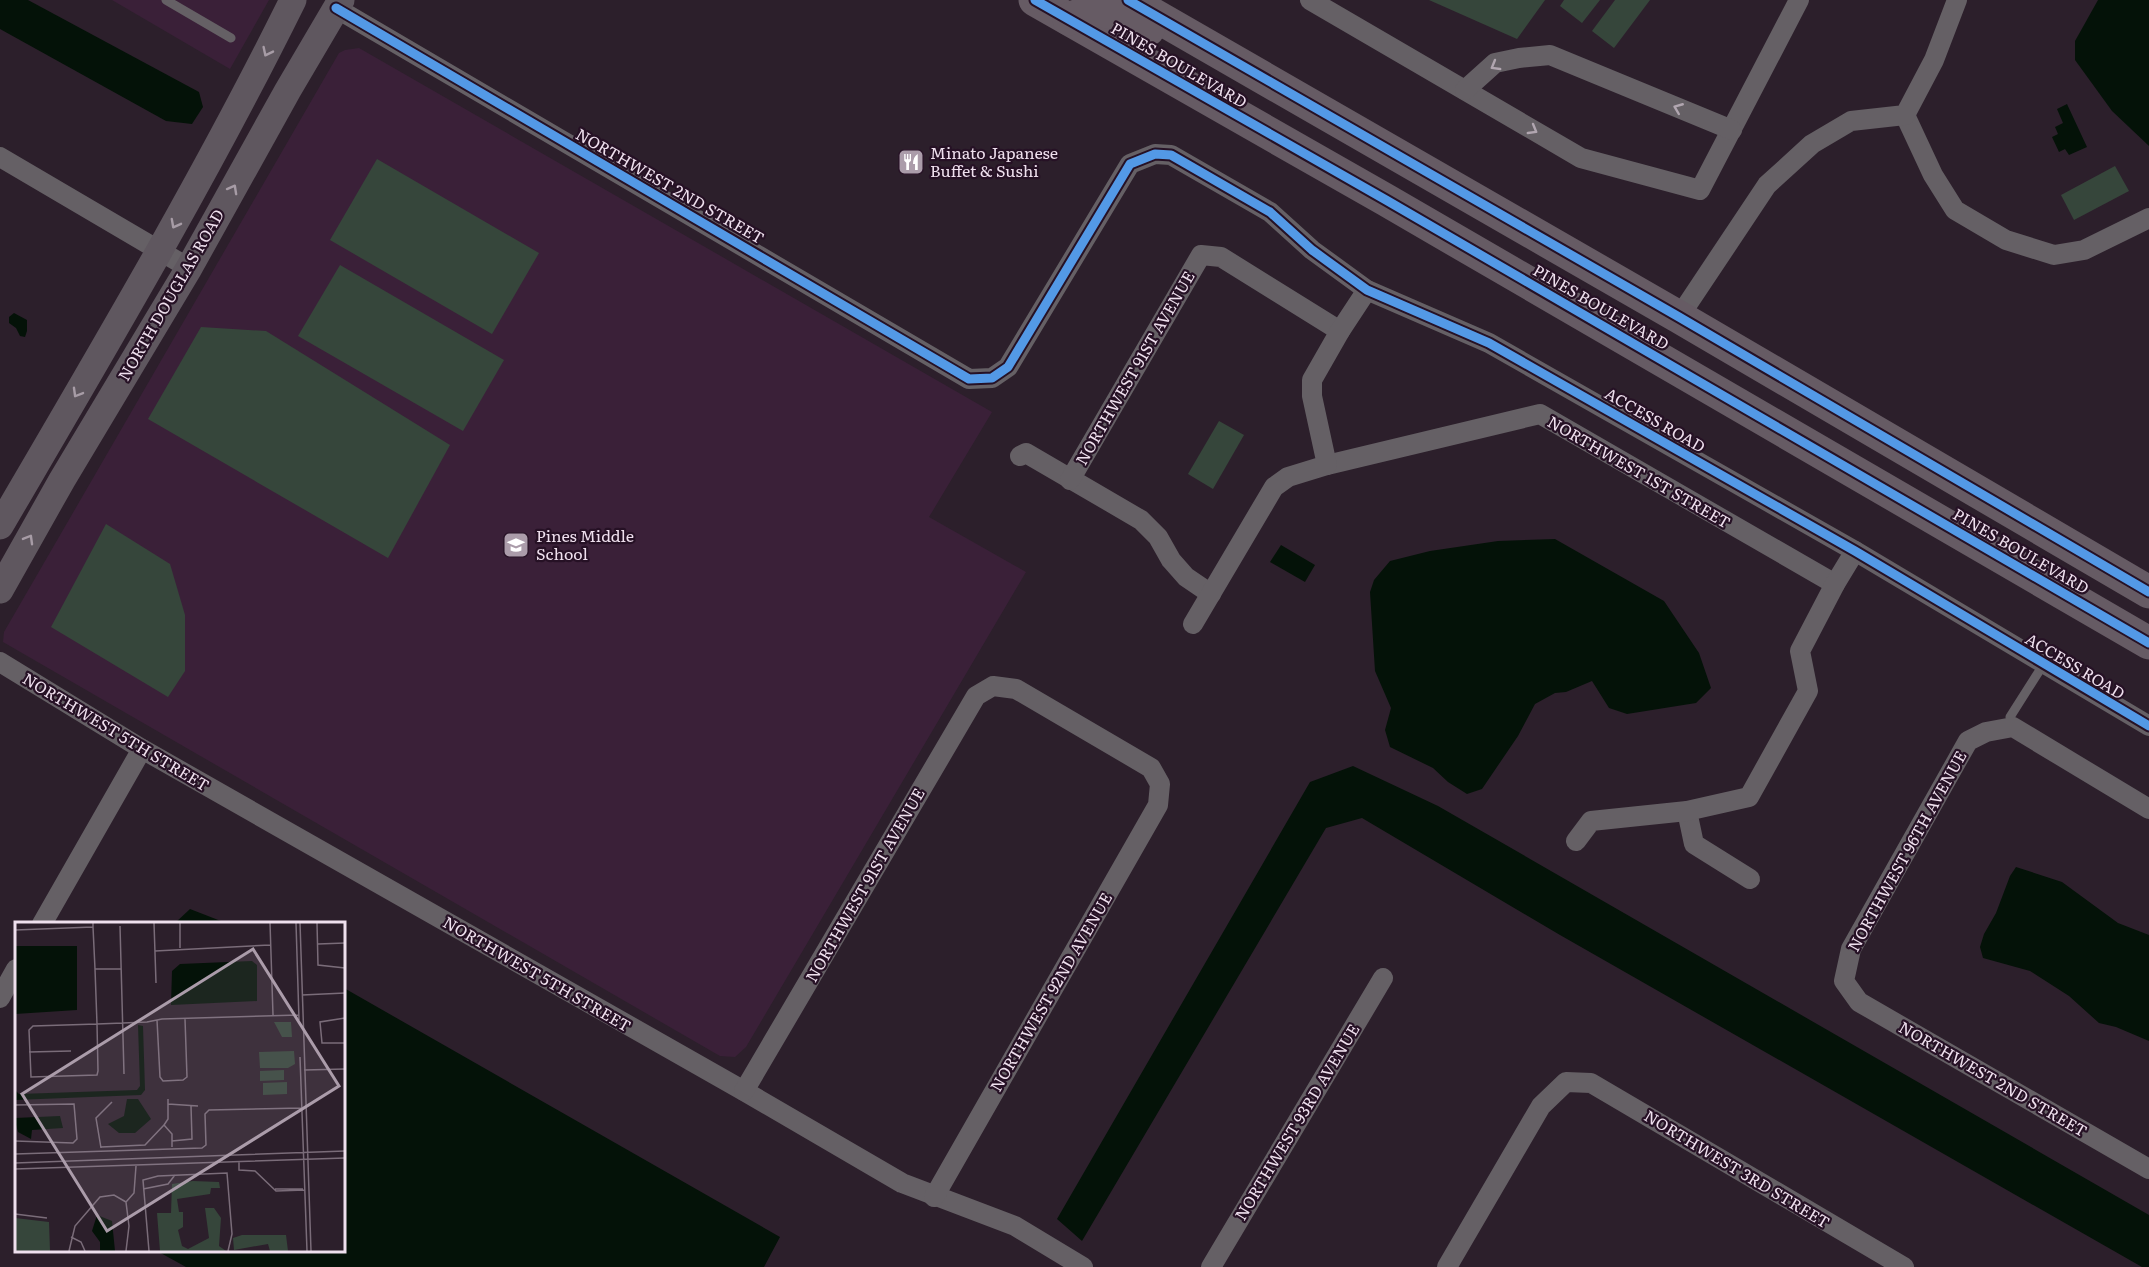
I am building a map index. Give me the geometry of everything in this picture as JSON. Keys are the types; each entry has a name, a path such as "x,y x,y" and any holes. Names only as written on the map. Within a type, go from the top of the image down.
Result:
{"highway":[{"name":"PINES BOULEVARD","path":"1035,0 1565,303 2149,643"},
{"name":"PINES BOULEVARD","path":"1128,0 2149,592"},
{"path":"1069,19 1095,10 1107,11 1126,18 1309,126 1336,139 1362,134"},
{"path":"1565,303 1655,332 1668,328 1678,317"}],"main road":[{"name":"NORTH DOUGLAS ROAD","path":"0,526 160,251 257,72 293,0"},
{"name":"NORTH DOUGLAS ROAD","path":"0,590 62,480 189,268 288,90 339,4"}],"street":[{"path":"1310,0 1581,158 1700,190 1799,0"},
{"path":"1905,115 1934,60 1957,0"},
{"name":"NORTHWEST 2ND STREET","path":"339,4 969,379 992,378 1008,366 1130,164 1145,157"},
{"path":"1465,90 1496,63 1520,58 1550,56 1732,130"},
{"path":"1905,115 1933,176 1955,210 2006,240 2054,255 2084,250 2149,218"},
{"path":"1678,317 1767,185 1812,144 1851,122 1905,115"},
{"name":"ACCESS ROAD","path":"1145,157 1155,154 1171,155 1239,193 1270,212 1311,250 1367,290 1489,344 1855,551 2149,726"},
{"path":"0,157 189,268"},
{"name":"NORTHWEST 91ST AVENUE","path":"1070,480 1201,255 1221,257 1340,331"},
{"path":"1193,624 1274,487 1288,477 1328,465 1311,396 1312,380 1367,290"},
{"name":"NORTHWEST 1ST STREET","path":"1328,465 1539,414 1835,584"},
{"path":"1020,456 1026,453 1141,520 1158,537 1171,560 1186,577 1211,594"},
{"path":"1576,841 1591,821 1687,811 1749,797 1808,691 1800,651 1855,551"},
{"name":"NORTHWEST 5TH STREET","path":"0,662 142,749 902,1183 1015,1226 1083,1267"},
{"name":"NORTHWEST 91ST AVENUE","path":"744,1091 976,696 993,686 1016,689 1151,768 1160,784"},
{"path":"2000,726 2013,727 2149,809"},
{"name":"NORTHWEST 96TH AVENUE","path":"1844,981 1851,949 1968,741 2000,726"},
{"path":"43,922 142,749"},
{"name":"NORTHWEST 92ND AVENUE","path":"934,1197 1158,805 1160,784"},
{"path":"1687,811 1694,844 1750,879"},
{"path":"0,998 15,971"},
{"name":"NORTHWEST 93RD AVENUE","path":"1210,1267 1383,978"},
{"name":"NORTHWEST 2ND STREET","path":"1844,981 1859,1002 2149,1169"},
{"name":"NORTHWEST 3RD STREET","path":"1447,1267 1540,1106 1566,1082 1591,1083 1904,1267"}],"lane":[{"path":"166,0 231,38"},
{"path":"2000,726 2043,664"}],"shaded area":[{"path":"0,0 28,0 199,92 203,107 192,124 166,121 0,29"},
{"path":"112,0 269,0 230,69"},
{"path":"2098,0 2149,0 2149,146 2112,111 2075,60 2075,41"},
{"name":"Pines Middle School","path":"359,48 992,412 929,517 1026,572 746,1047 735,1057 720,1056 3,642 4,632 339,53"},
{"path":"2067,104 2087,147 2069,155 2065,149 2059,152 2052,137 2058,134 2055,127 2063,123 2057,109"},
{"path":"14,313 27,320 25,337 20,336 16,328 9,323 9,317"},
{"path":"1555,539 1664,601 1699,653 1711,688 1696,703 1627,714 1609,708 1592,681 1566,692 1555,693 1535,704 1518,736 1482,789 1467,794 1448,782 1433,768 1390,747 1385,730 1391,708 1375,671 1370,592 1374,580 1390,561 1430,551 1498,541"},
{"path":"1281,545 1315,565 1305,582 1270,562"},
{"path":"1353,766 1438,806 2149,1215 2149,1267 2142,1267 1560,935 1362,818 1326,828 1082,1241 1057,1219 1310,782"},
{"path":"2016,867 2062,882 2118,923 2149,935 2149,1041 2116,1027 2099,1023 2069,996 2030,971 1983,958 1980,947 1984,934"},
{"path":"190,909 223,922 176,922"},
{"path":"345,989 780,1237 764,1267 186,1267 159,1252 345,1252"}],"green space":[{"path":"1429,0 1545,0 1517,39"},
{"path":"1564,0 1600,0 1582,23 1560,6"},
{"path":"1615,0 1650,0 1614,48 1592,31"},
{"path":"377,159 539,253 492,334 330,240"},
{"path":"2115,166 2129,191 2074,220 2061,195"},
{"path":"340,265 504,360 463,431 298,336"},
{"path":"201,327 266,331 450,445 388,558 148,419"},
{"path":"1219,421 1244,435 1213,489 1188,474"},
{"path":"106,524 170,564 185,615 185,671 168,697 51,627"}],"cycle path":[{"path":"1035,0 1386,200 2149,643"},
{"path":"1128,0 1679,317 2149,592"},
{"path":"336,8 969,379 992,378 1008,367 1130,164 1155,154 1171,155 1270,212 1312,250 1367,290 1489,343 1855,551 2149,726"}],"place":[{"name":"Minato Japanese Buffet & Sushi","path":"911,162"},
{"name":"Pines Middle School","path":"516,545"}]}
